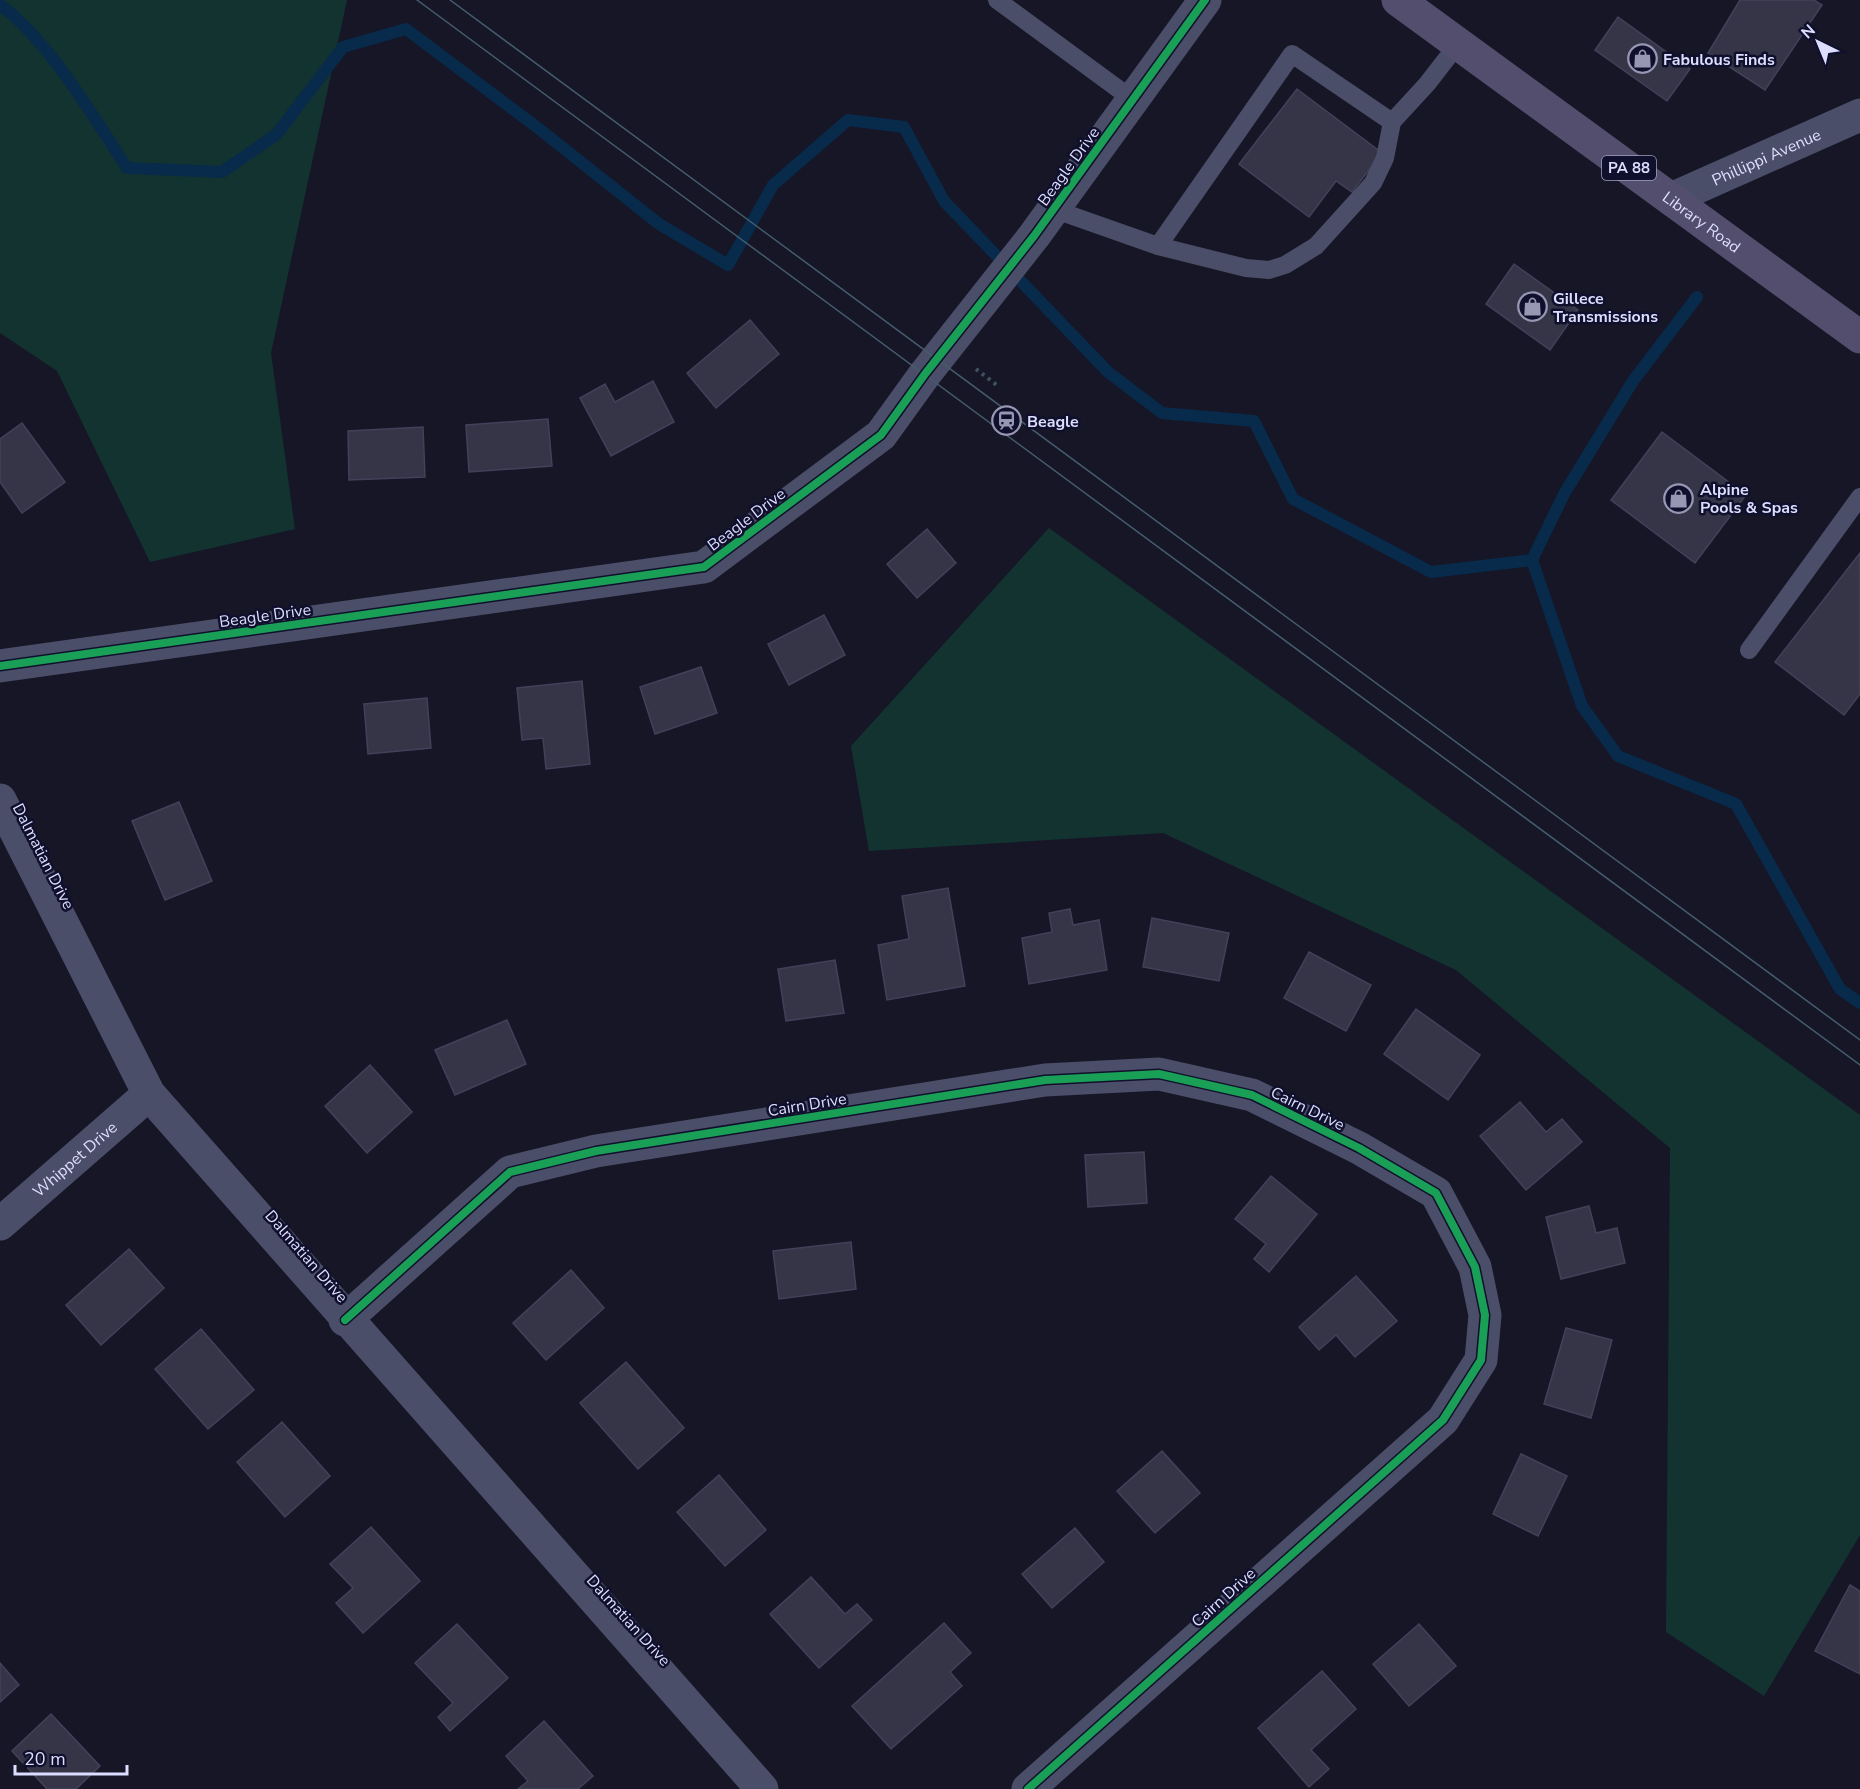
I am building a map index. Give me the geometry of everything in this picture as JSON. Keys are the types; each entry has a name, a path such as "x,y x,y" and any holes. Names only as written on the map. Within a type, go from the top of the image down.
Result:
{"main road":[{"name":"Library Road","path":"1398,0 1860,337"}],"street":[{"name":"Beagle Drive","path":"0,666 704,567 881,435 993,286 1034,236 1205,0"},
{"name":"Phillippi Avenue","path":"1671,199 1860,115"},
{"name":"Dalmatian Drive","path":"0,800 148,1094 345,1320 762,1789"},
{"name":"Cairn Drive","path":"345,1320 510,1172 596,1151 1045,1080 1159,1074 1252,1095 1359,1148 1436,1193 1475,1267 1485,1316 1481,1360 1443,1420 1028,1789"},
{"name":"Whippet Drive","path":"0,1224 148,1094"}],"lane":[{"path":"997,0 1132,99"},
{"path":"1053,209 1158,246 1246,268 1269,270 1285,265 1316,246 1373,183 1385,158 1392,122 1427,84 1458,44"},
{"path":"1158,246 1292,54 1392,122"},
{"path":"1749,650 1860,497"}],"green space":[{"path":"0,0 347,0 271,353 295,529 150,562 57,371 0,333"},
{"path":"1049,528 1860,1115 1860,1535 1764,1696 1666,1632 1670,1148 1456,970 1163,833 869,851 851,746"}],"building":[{"path":"1740,0 1814,0 1822,5 1765,90 1708,53"},
{"name":"Fabulous Finds","path":"1618,17 1690,69 1667,101 1595,50"},
{"path":"1297,89 1382,153 1352,192 1336,181 1309,217 1239,164"},
{"name":"Gillece Transmissions","path":"1514,264 1578,310 1550,350 1486,304"},
{"path":"750,320 779,354 716,408 687,373"},
{"path":"653,381 674,422 611,456 580,398 605,384 615,402"},
{"path":"548,419 552,466 469,472 466,425"},
{"path":"22,423 65,482 22,513 0,482 0,439"},
{"path":"423,427 425,477 349,480 348,431"},
{"name":"Alpine Pools & Spas","path":"1662,432 1746,495 1695,563 1611,500"},
{"path":"927,529 956,563 917,598 887,564"},
{"path":"1860,553 1860,694 1844,715 1775,662"},
{"path":"824,615 845,655 789,685 768,644"},
{"path":"701,667 717,713 655,734 640,687"},
{"path":"582,681 590,764 546,769 543,738 522,740 517,688"},
{"path":"427,698 431,748 368,754 364,704"},
{"path":"179,802 212,881 165,900 132,821"},
{"path":"948,888 965,986 887,1000 878,945 909,939 902,896"},
{"path":"1070,909 1073,925 1099,920 1107,970 1029,984 1022,938 1052,932 1049,913"},
{"path":"1152,918 1229,933 1219,981 1143,967"},
{"path":"1309,952 1371,985 1346,1031 1284,998"},
{"path":"835,960 844,1013 786,1021 778,969"},
{"path":"1416,1009 1480,1055 1448,1100 1384,1054"},
{"path":"507,1020 526,1064 455,1095 435,1050"},
{"path":"370,1065 412,1112 367,1153 325,1106"},
{"path":"1520,1102 1546,1132 1562,1119 1582,1142 1526,1190 1480,1136"},
{"path":"1144,1152 1147,1203 1088,1207 1085,1155"},
{"path":"1271,1176 1317,1214 1269,1272 1254,1259 1266,1244 1235,1219"},
{"path":"1589,1206 1596,1233 1617,1228 1625,1263 1561,1279 1546,1217"},
{"path":"851,1242 856,1289 779,1299 773,1251"},
{"path":"129,1249 164,1288 101,1345 66,1305"},
{"path":"571,1270 604,1308 546,1360 513,1323"},
{"path":"1356,1276 1397,1321 1355,1357 1336,1335 1319,1350 1299,1327"},
{"path":"1566,1328 1612,1340 1591,1418 1544,1404"},
{"path":"201,1329 254,1390 208,1429 155,1369"},
{"path":"626,1362 684,1428 638,1469 580,1403"},
{"path":"282,1422 330,1476 285,1517 237,1462"},
{"path":"1162,1451 1200,1493 1155,1533 1117,1491"},
{"path":"1521,1454 1567,1476 1538,1536 1493,1514"},
{"path":"719,1475 766,1530 725,1566 677,1512"},
{"path":"371,1527 420,1581 363,1633 336,1603 353,1588 330,1564"},
{"path":"1075,1528 1104,1562 1052,1608 1022,1574"},
{"path":"811,1577 845,1614 857,1604 872,1620 819,1668 770,1614"},
{"path":"1850,1585 1860,1591 1860,1674 1815,1651"},
{"path":"944,1623 971,1653 950,1672 962,1686 891,1749 852,1706"},
{"path":"457,1624 508,1678 450,1731 438,1717 453,1703 415,1663"},
{"path":"1419,1624 1456,1666 1409,1706 1373,1664"},
{"path":"0,1663 19,1685 0,1702"},
{"path":"1322,1671 1356,1709 1311,1750 1329,1769 1309,1787 1258,1728"},
{"path":"51,1714 100,1766 76,1789 47,1789 12,1751"},
{"path":"544,1721 593,1776 578,1789 518,1789 528,1781 506,1756"}],"waterway":[{"path":"0,5 18,19 52,58 127,168 222,172 277,134 343,47 406,29 538,128 659,224 728,265 773,185 848,120 904,127 944,201 1108,372 1162,413 1254,421 1293,499 1431,572 1532,560 1582,706 1618,756 1736,804 1840,989 1860,1003"},
{"path":"1532,560 1564,494 1633,381 1697,297"}],"tram line":[{"path":"417,0 1860,1065"},
{"path":"450,0 1860,1040"}],"cycle path":[{"path":"0,666 704,567 881,435 925,374 1034,236 1205,0"},
{"path":"345,1320 510,1172 596,1151 1045,1080 1159,1074 1252,1095 1359,1148 1436,1193 1475,1267 1485,1315 1481,1360 1443,1420 1028,1789"}],"place":[{"name":"Fabulous Finds","path":"1642,59"},
{"name":"Gillece Transmissions","path":"1532,307"},
{"name":"Beagle","path":"1006,421"},
{"name":"Alpine Pools & Spas","path":"1679,498"}]}
